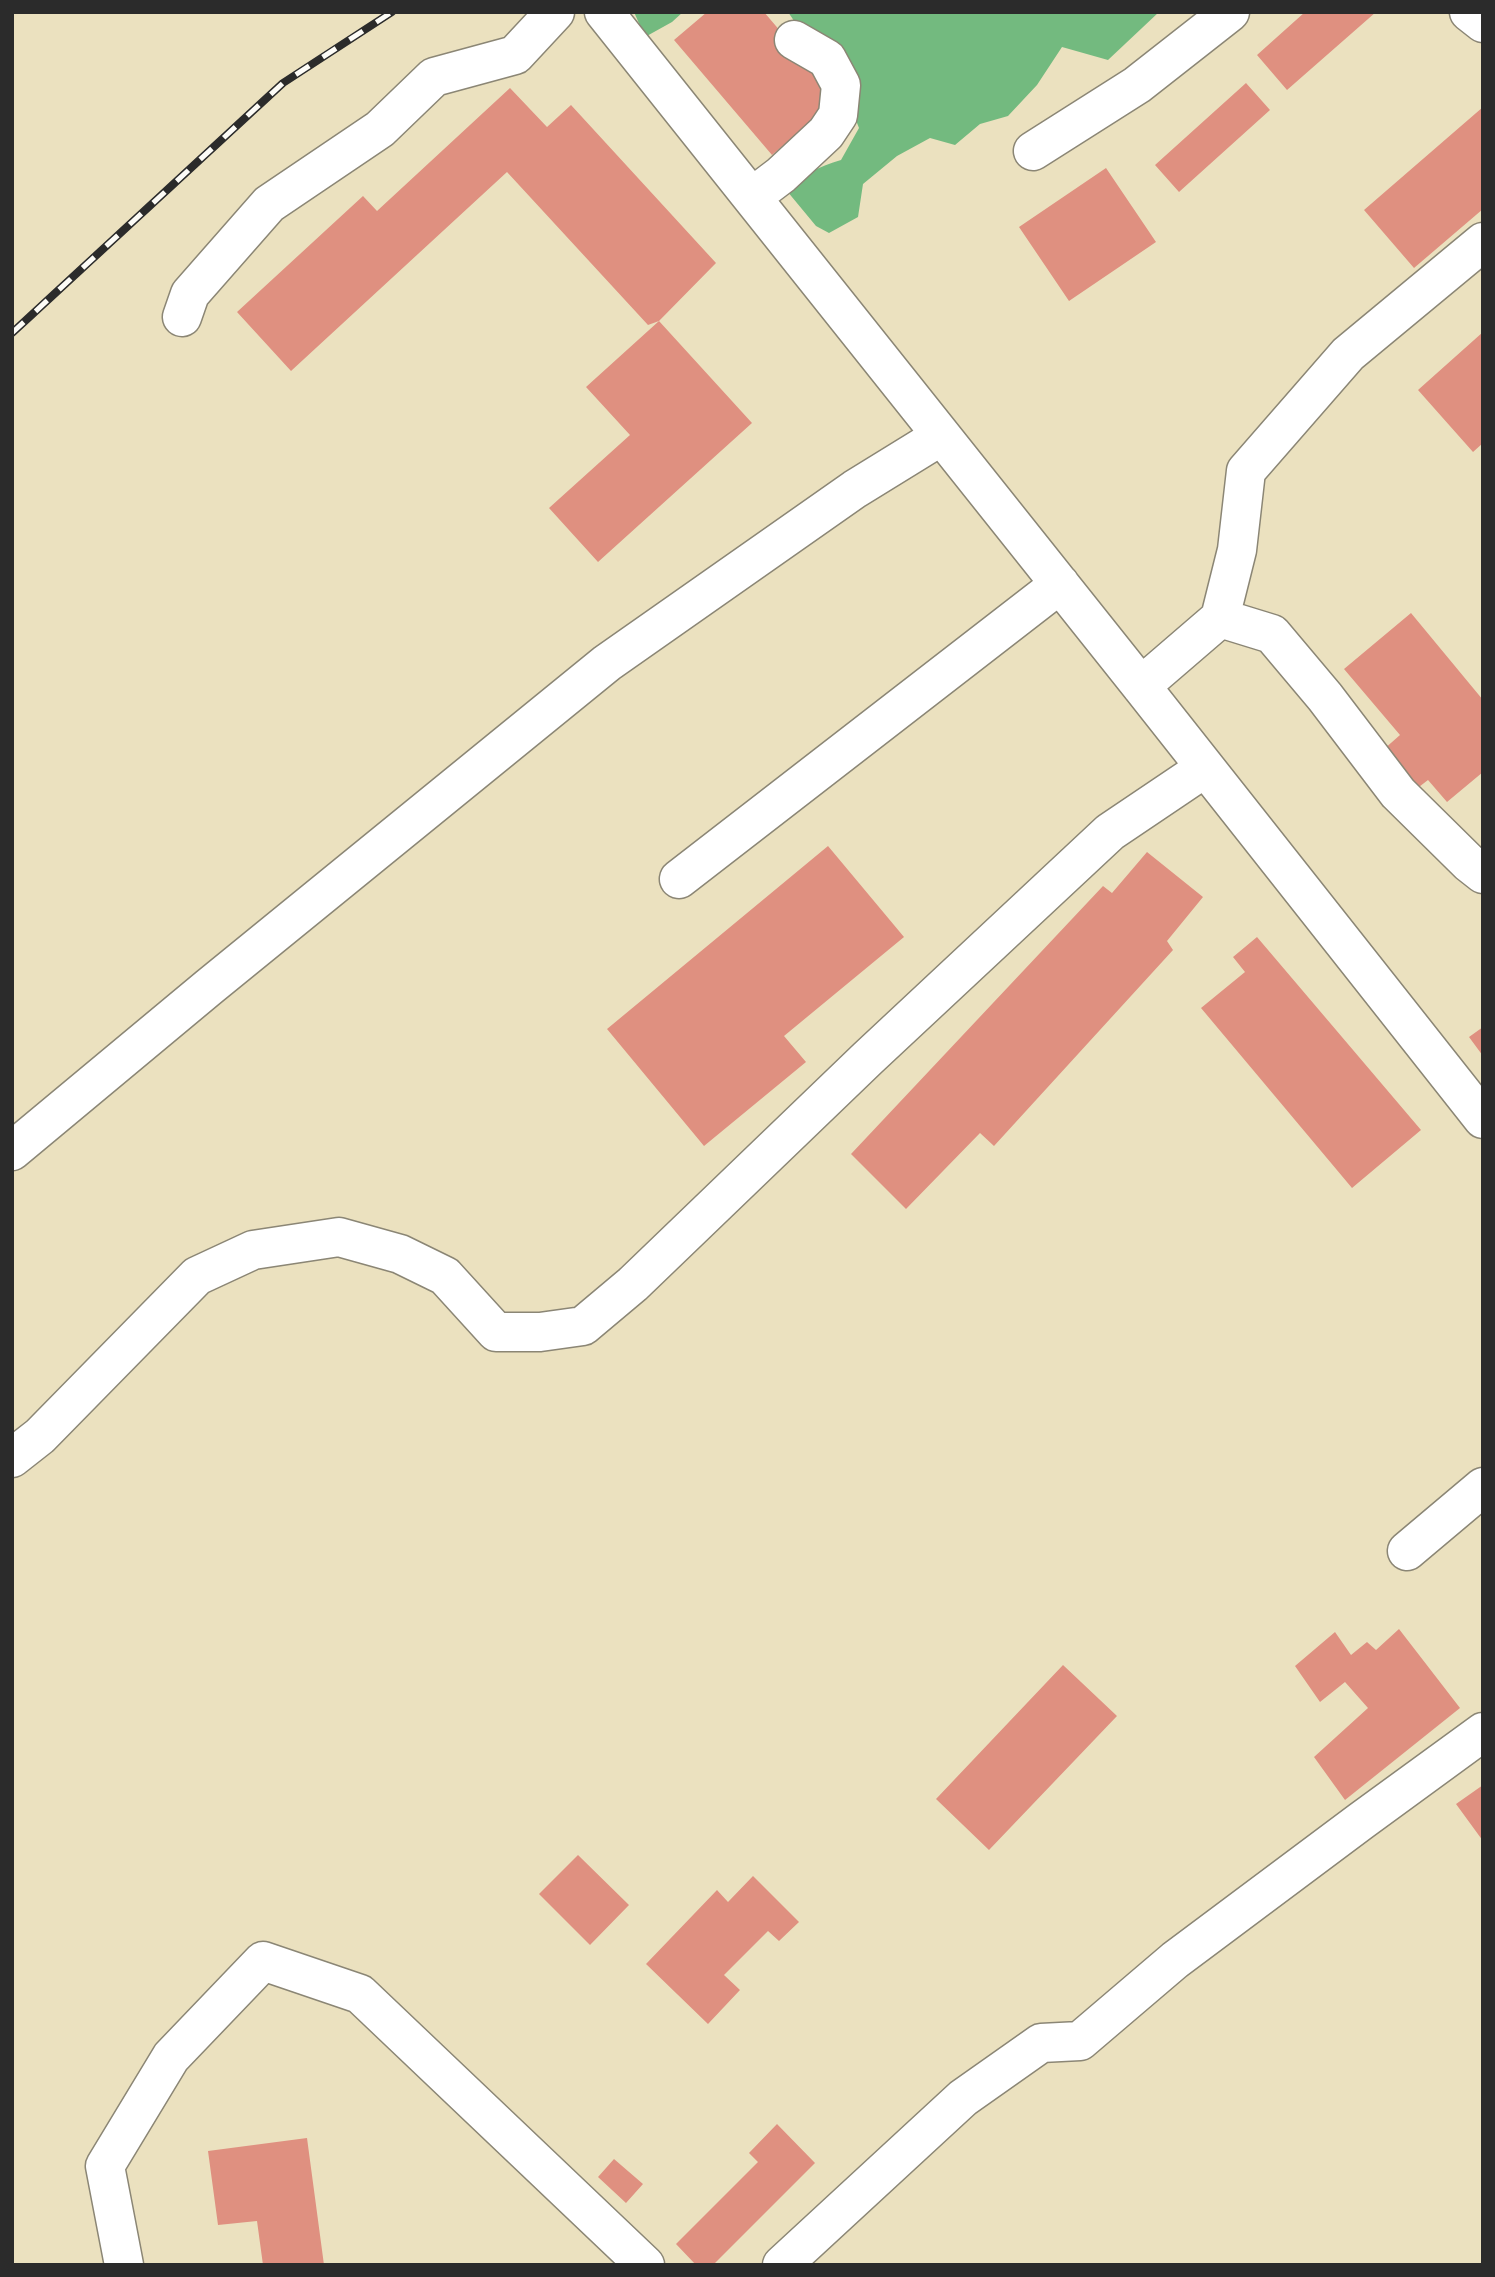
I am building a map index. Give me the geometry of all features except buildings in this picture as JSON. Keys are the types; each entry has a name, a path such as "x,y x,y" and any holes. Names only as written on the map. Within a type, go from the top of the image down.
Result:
{"street":[{"path":"182,317 190,294 269,204 380,129 434,77 514,55 555,12"},
{"path":"604,12 1483,1118"},
{"path":"1033,151 1137,85 1230,12"},
{"path":"1469,12 1483,23"},
{"path":"752,197 826,133 838,115 841,85 827,59 794,40"},
{"path":"1141,686 1220,618 1237,550 1246,471 1348,354 1483,242"},
{"path":"12,1151 607,663 855,489 941,436"},
{"path":"679,879 1060,584"},
{"path":"1220,618 1272,634 1325,697 1398,793 1483,874"},
{"path":"12,1458 40,1436 197,1276 253,1250 340,1237 400,1254 445,1276 496,1332 540,1332 583,1326 633,1284 878,1048 1110,832 1205,768"},
{"path":"1407,1551 1483,1487"},
{"path":"782,2265 963,2098 1041,2043 1080,2042 1175,1960 1483,1732"},
{"path":"124,2265 105,2166 171,2057 263,1961 360,1994 645,2265"}],"green space":[{"path":"634,12 683,12 672,22 645,37"},
{"path":"788,12 1159,12 1108,60 1062,47 1037,85 1008,116 980,124 955,145 930,138 897,156 863,184 858,217 829,233 816,226 787,191 812,172 841,160 859,128 848,100"}],"railway":[{"path":"12,333 283,83 392,12"}]}
